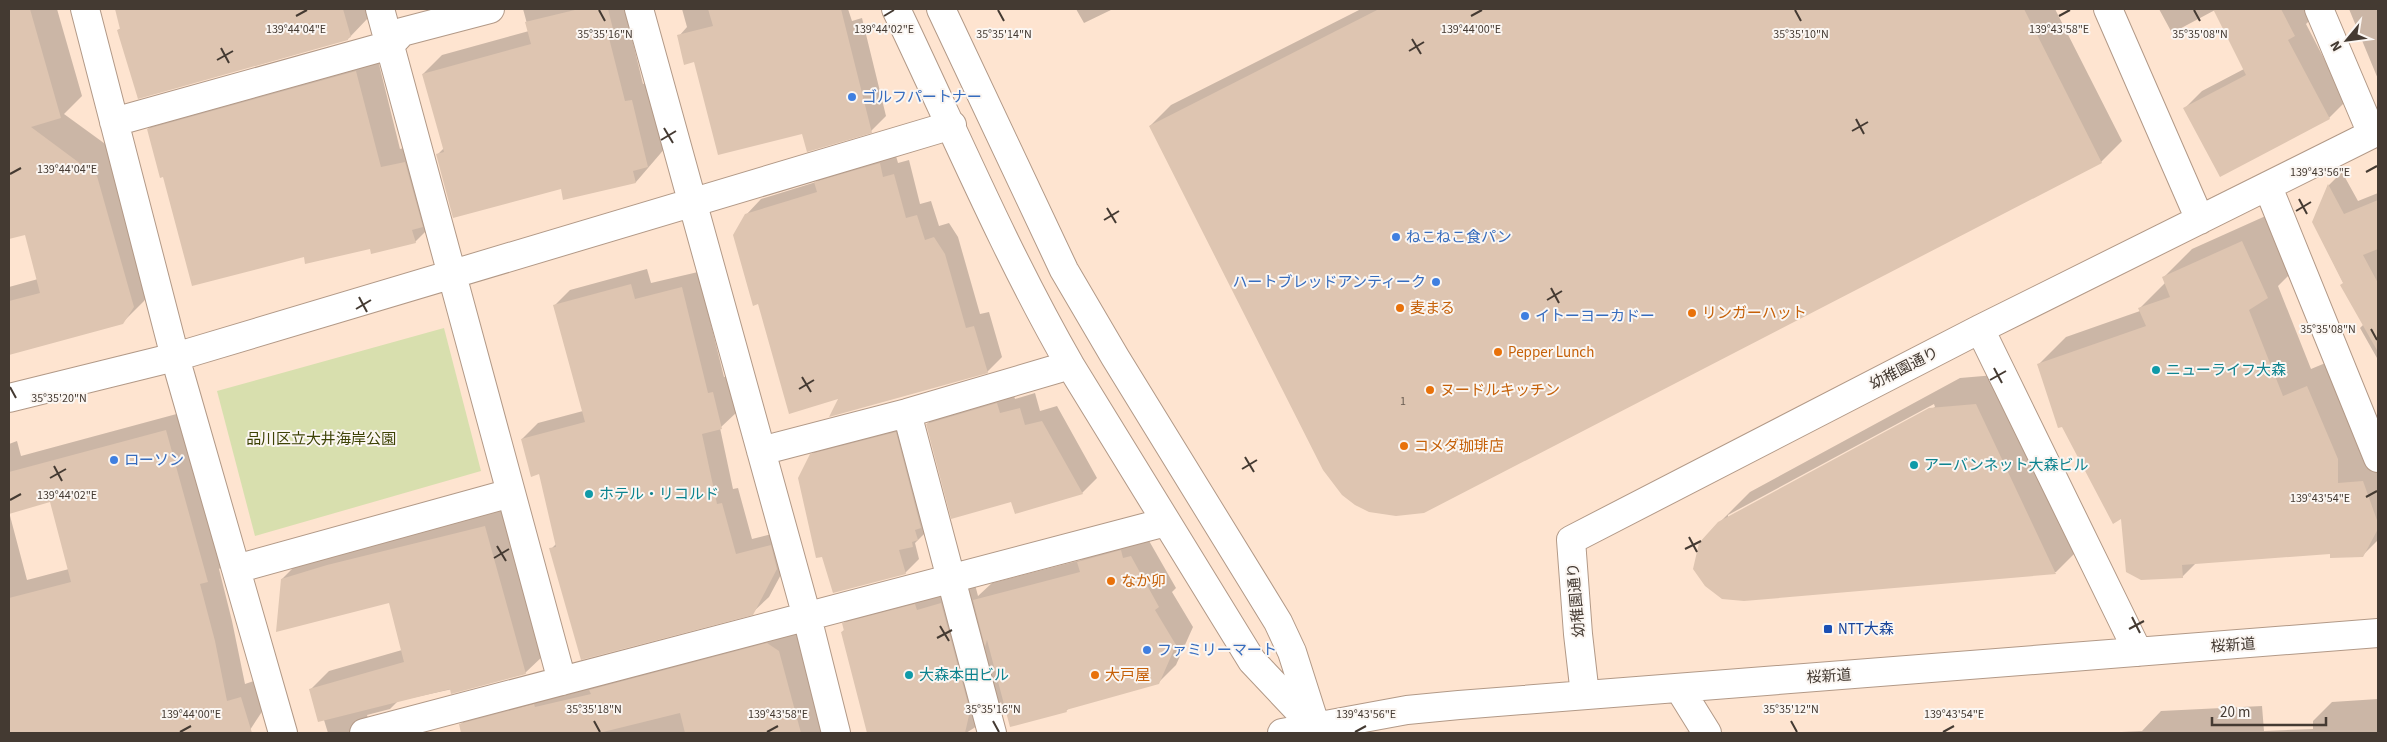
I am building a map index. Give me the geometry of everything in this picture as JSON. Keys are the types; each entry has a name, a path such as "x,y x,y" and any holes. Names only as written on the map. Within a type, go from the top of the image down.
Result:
{"street":[{"path":"85,9 175,357 283,733"},
{"path":"380,9 562,681"},
{"path":"114,122 390,45 402,32 490,9"},
{"path":"639,9 807,617 836,733"},
{"path":"896,9 952,125 988,206 1043,318 1070,365 1252,661 1318,730"},
{"path":"941,9 1064,270 1115,357 1278,622 1292,652 1318,730"},
{"path":"2108,9 2200,220"},
{"path":"2318,9 2375,132"},
{"path":"9,398 175,357 952,125"},
{"name":"幼稚園通り","path":"1585,695 1571,540 1980,329 2375,132"},
{"path":"2268,187 2378,458"},
{"path":"1980,329 2138,652"},
{"path":"761,451 907,414 1070,365"},
{"path":"907,414 992,733"},
{"path":"236,569 511,493"},
{"path":"364,733 1166,522"},
{"name":"桜新道","path":"1282,733 1318,730 1407,710 2378,633"},
{"path":"1679,688 1707,733"}],"green space":[{"name":"品川区立大井海岸公園","path":"444,328 481,471 255,536 217,391"}],"building":[{"path":"9,9 30,9 61,118 31,127 97,176 134,307 123,324 9,355 9,301 40,293 25,235 9,239"},
{"path":"115,9 343,9 351,37 348,40 138,99 117,30 120,29"},
{"path":"579,9 608,9 615,37 609,38 625,101 632,100 648,167 633,171 636,183 563,200 561,189 453,218 436,154 444,152 422,74 531,44 525,22"},
{"path":"708,9 841,9 872,133 807,152 802,134 718,155 694,62 684,65 677,35 713,26"},
{"name":"イトーヨーカドー","path":"1379,9 2024,9 2102,163 1424,513 1396,516 1369,512 1355,505 1342,495 1323,470 1149,126"},
{"path":"2213,9 2281,9 2295,36 2288,40 2330,119 2220,177 2183,108 2246,75"},
{"path":"356,71 381,167 405,162 423,227 412,230 416,243 371,254 370,249 305,264 304,257 192,286 163,177 160,178 147,129"},
{"path":"880,163 883,177 894,174 906,218 917,215 925,240 934,237 945,254 966,328 974,326 988,373 829,417 838,399 789,414 758,304 753,306 733,235 745,214 817,192 814,182"},
{"path":"2328,184 2344,214 2378,200 2378,249 2363,255 2378,283 2378,352 2340,285 2343,283 2312,222"},
{"path":"2242,241 2268,298 2249,310 2283,396 2307,386 2338,459 2338,483 2363,481 2378,523 2378,529 2363,557 2330,558 2330,554 2182,565 2183,578 2141,580 2126,572 2121,519 2113,524 2062,427 2058,428 2037,364 2146,326 2138,308 2170,297 2162,277"},
{"path":"631,284 635,299 682,287 708,393 713,392 722,429 702,434 717,504 722,503 736,554 771,545 777,569 753,615 581,660 549,548 556,547 539,474 531,477 521,439 585,422 553,305"},
{"path":"997,403 1000,413 1020,408 1025,425 1042,421 1083,494 1015,514 1011,502 951,519 926,424"},
{"name":"アーバンネット大森ビル","path":"1976,404 2056,574 1744,601 1722,599 1705,586 1693,569 1699,543 1718,522 1929,408"},
{"path":"166,430 208,582 200,584 215,641 227,701 241,697 252,733 9,733 9,598 71,582 50,502 9,514 9,472"},
{"path":"896,432 921,528 915,530 918,540 912,542 913,547 899,550 906,574 833,593 822,557 816,558 798,478 810,454"},
{"path":"485,526 526,674 451,694 450,689 318,722 309,689 404,662 389,603 276,632 281,579 327,565"},
{"path":"1121,550 1123,558 1131,556 1159,607 1155,610 1176,645 1159,684 1010,727 987,640 985,647 973,600 1080,572 1077,562"},
{"name":"大森本田ビル","path":"941,603 970,711 965,733 867,733 841,632 844,631 842,623 915,604 917,610"},
{"path":"767,643 779,651 801,733 685,733 680,713 599,733 461,733 459,724 534,704 535,707 591,694 589,690"}],"place":[{"name":"ゴルフパートナー","path":"852,97"},
{"name":"ねこねこ食パン","path":"1396,237"},
{"name":"ハートブレッドアンティーク","path":"1436,282"},
{"name":"麦まる","path":"1400,308"},
{"name":"リンガーハット","path":"1692,313"},
{"name":"イトーヨーカドー","path":"1525,316"},
{"name":"Pepper Lunch","path":"1498,352"},
{"name":"ニューライフ大森","path":"2156,370"},
{"name":"ヌードルキッチン","path":"1430,390"},
{"name":"コメダ珈琲店","path":"1404,446"},
{"name":"ローソン","path":"114,460"},
{"name":"アーバンネット大森ビル","path":"1914,465"},
{"name":"ホテル・リコルド","path":"589,494"},
{"name":"なか卯","path":"1111,581"},
{"name":"NTT大森","path":"1828,629"},
{"name":"ファミリーマート","path":"1147,650"},
{"name":"大森本田ビル","path":"909,675"},
{"name":"大戸屋","path":"1095,675"}]}
